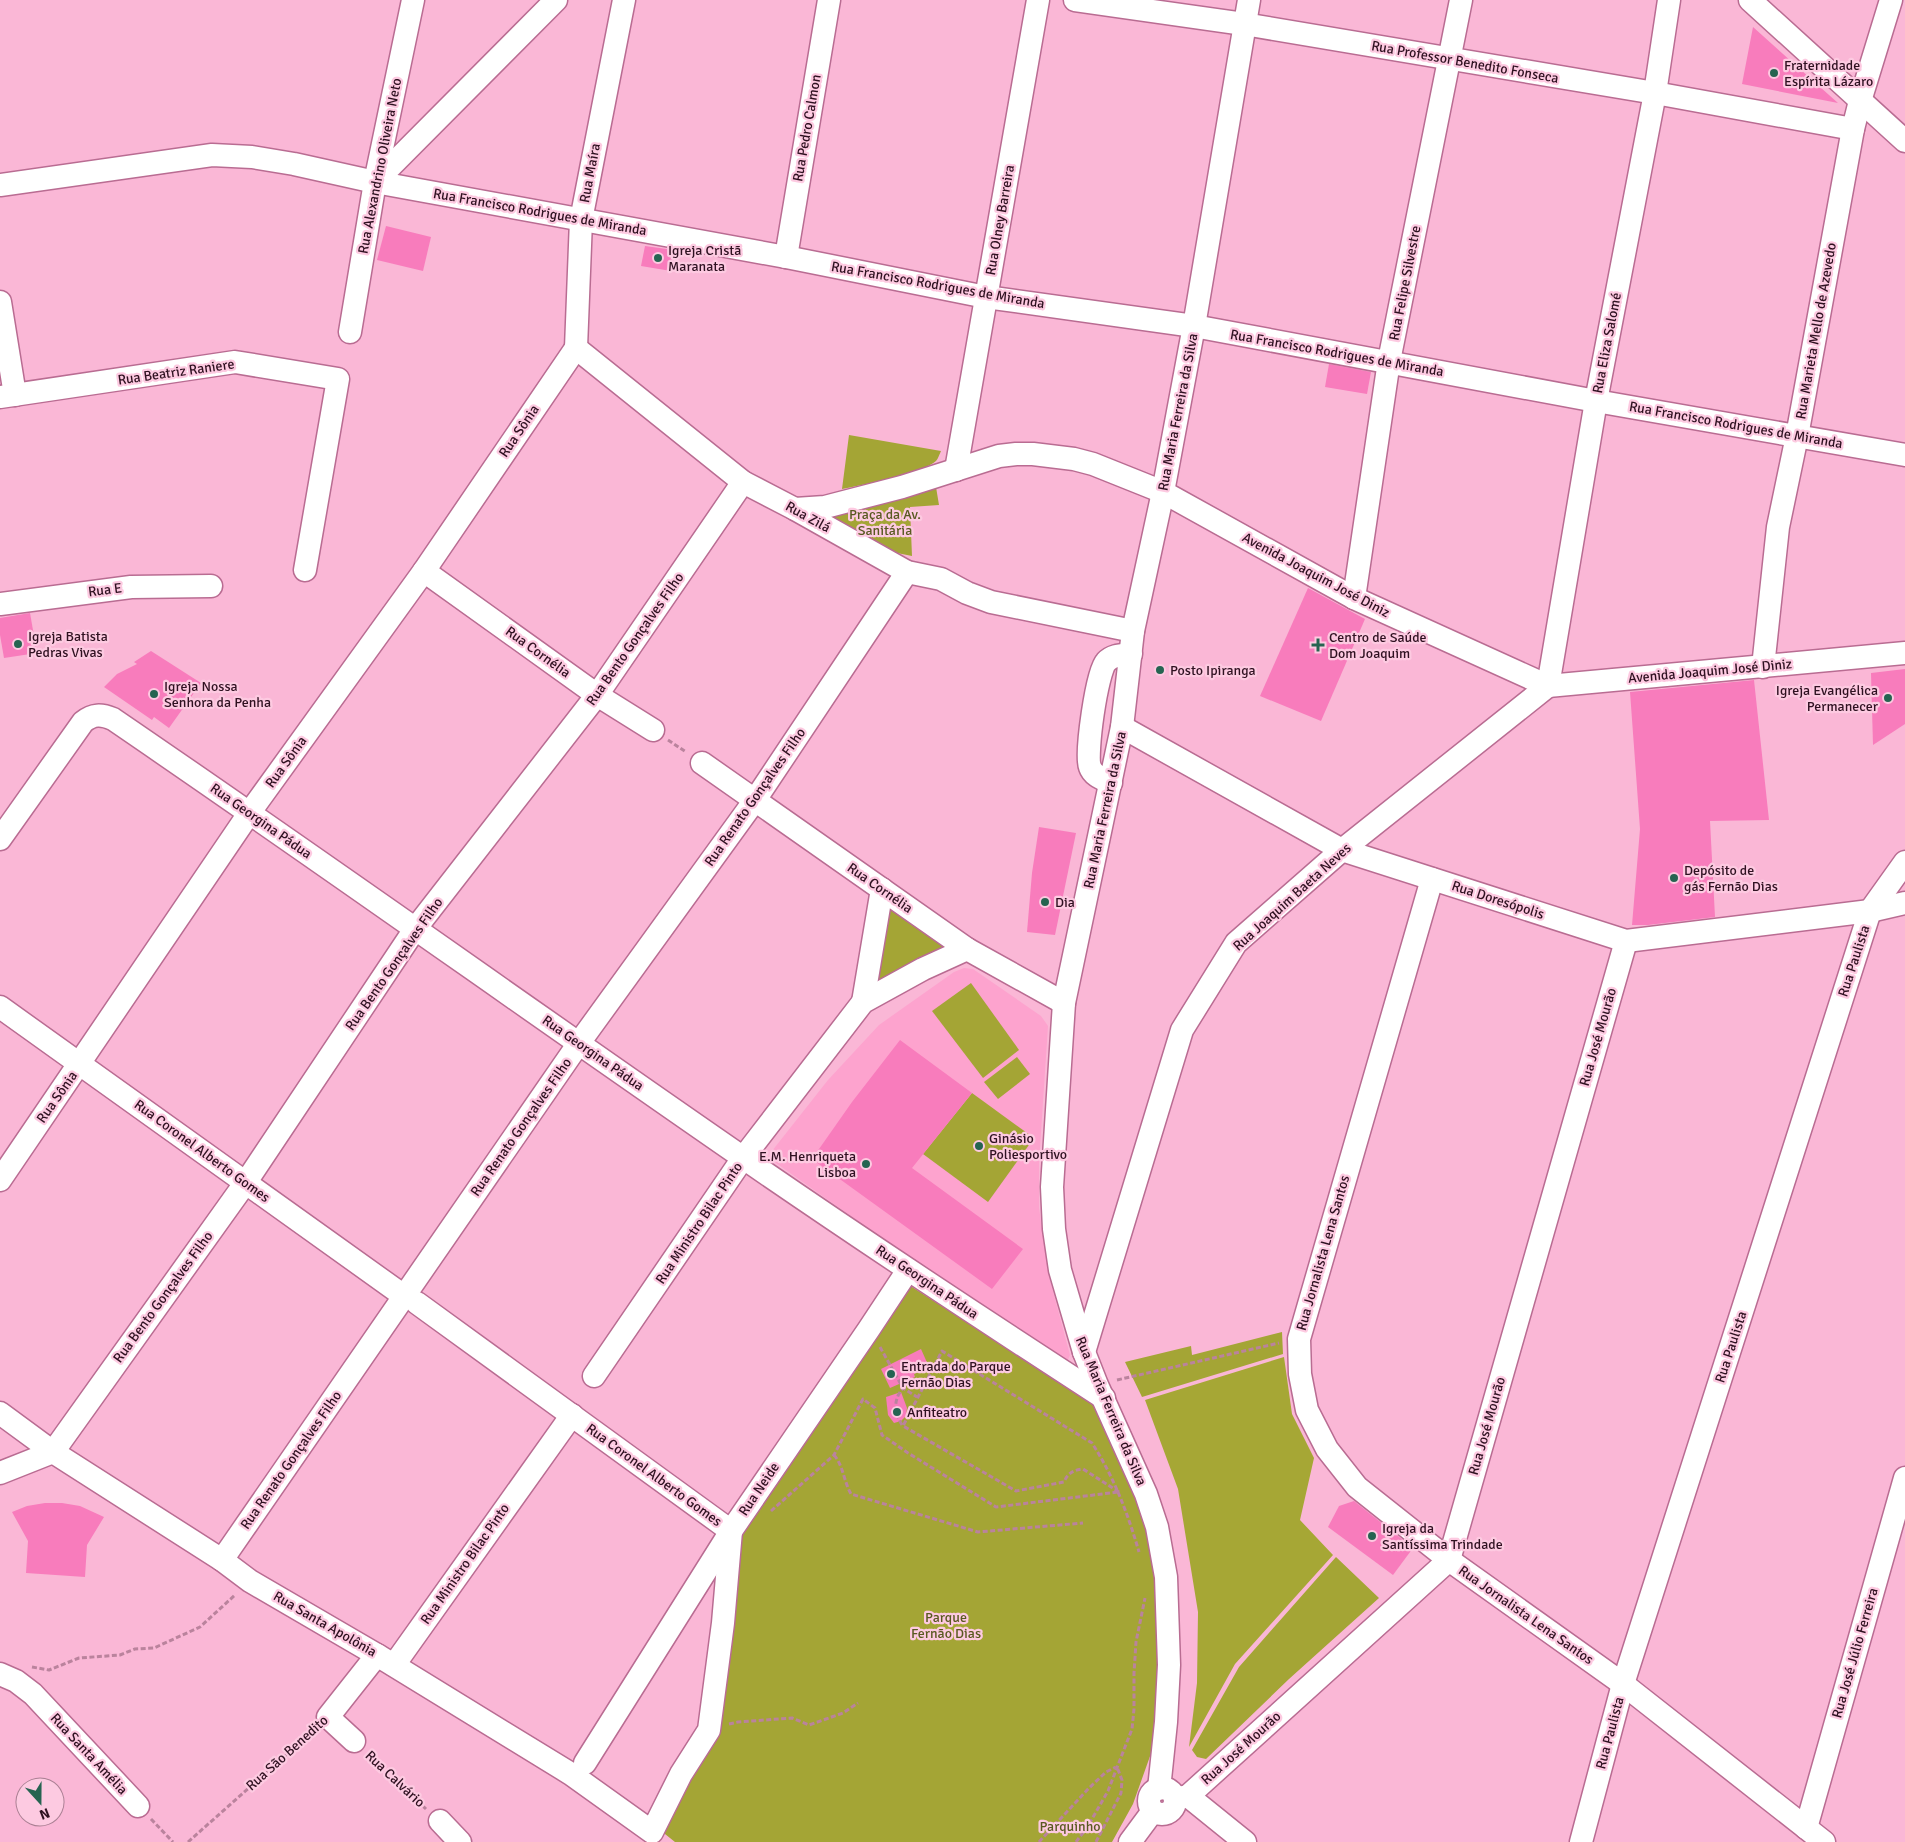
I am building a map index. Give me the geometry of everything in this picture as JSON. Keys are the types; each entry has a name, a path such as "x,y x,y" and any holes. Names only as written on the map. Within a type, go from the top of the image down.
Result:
{"street":[{"name":"Rua Alexandrino Oliveira Neto","path":"350,332 375,182 413,0"},
{"path":"375,182 556,0"},
{"name":"Rua Maíra","path":"576,348 580,220 624,0"},
{"name":"Rua Pedro Calmon","path":"786,257 829,0"},
{"name":"Rua Olney Barreira","path":"956,470 1038,0"},
{"name":"Rua Professor Benedito Fonseca","path":"1075,0 1244,24 1449,60 1655,93 1853,130"},
{"name":"Rua Maria Ferreira da Silva","path":"1174,1795 1166,1722 1169,1665 1166,1577 1156,1528 1146,1494 1084,1352 1060,1270 1052,1187 1064,1003 1122,727 1133,631 1163,492 1194,326 1249,0"},
{"name":"Rua Felipe Silvestre","path":"1354,598 1389,361 1461,0"},
{"name":"Rua Eliza Salomé","path":"1548,686 1596,401 1655,93 1670,0"},
{"path":"1750,0 1905,141"},
{"name":"Rua Marieta Mello de Azevedo","path":"1763,666 1778,526 1797,436 1853,130 1891,0"},
{"name":"Rua Francisco Rodrigues de Miranda","path":"0,185 212,156 252,157 294,164 375,182 786,257 986,297 1194,326 1596,401 1905,455"},
{"path":"0,302 7,396"},
{"name":"Rua Zilá","path":"576,348 743,482 907,572 941,579 967,593 991,602 1133,631"},
{"name":"Rua Sônia","path":"0,1180 250,812 424,571 576,348"},
{"name":"Rua Beatriz Raniere","path":"7,396 235,362 338,379 305,570"},
{"name":"Avenida Joaquim José Diniz","path":"795,509 825,507 902,487 999,456 1033,454 1074,459 1093,464 1163,492 1354,598 1548,686 1905,653"},
{"name":"Rua Bento Gonçalves Filho","path":"53,1452 246,1182 415,929 597,695 743,482"},
{"name":"Rua Cornélia","path":"424,571 597,695 653,730"},
{"name":"Rua Renato Gonçalves Filho","path":"222,1560 411,1300 579,1043 755,800 907,572"},
{"name":"Rua E","path":"0,604 131,587 212,586"},
{"path":"1111,783 1094,774 1089,766 1088,750 1099,675 1105,662 1113,656 1131,654"},
{"name":"Rua Joaquim Baeta Neves","path":"1084,1352 1182,1030 1236,943 1342,850 1548,686"},
{"name":"Rua Georgina Pádua","path":"0,839 83,722 89,717 97,715 113,719 250,812 743,1158 908,1270 1100,1392"},
{"name":"Rua Doresópolis","path":"1122,727 1342,850 1626,941 1870,911 1905,903"},
{"name":"Rua Cornélia","path":"702,763 967,949 1064,1003"},
{"name":"Rua Paulista","path":"1581,1842 1623,1684 1870,911 1905,862"},
{"name":"Rua Jornalista Lena Santos","path":"1432,879 1299,1338 1300,1374 1307,1410 1327,1449 1358,1487 1449,1560 1623,1684 1824,1842"},
{"name":"Rua Ministro Bilac Pinto","path":"863,1002 882,889"},
{"name":"Rua José Mourão","path":"1130,1842 1153,1810 1159,1814 1168,1813 1174,1807 1174,1795 1449,1560 1626,941"},
{"name":"Rua Ministro Bilac Pinto","path":"594,1376 743,1158 863,1002 923,969 967,949"},
{"name":"Rua Coronel Alberto Gomes","path":"0,1007 572,1415 731,1531 723,1623 709,1730 682,1774 652,1832"},
{"name":"Rua Neide","path":"585,1763 731,1531 908,1270"},
{"name":"Rua Santa Apolônia","path":"0,1413 53,1452 222,1560 250,1581 385,1660 572,1774 652,1832"},
{"name":"Rua Ministro Bilac Pinto","path":"385,1660 572,1415"},
{"path":"0,1473 53,1452"},
{"name":"Rua José Júlio Ferreira","path":"1806,1828 1899,1523 1905,1478"},
{"name":"Rua São Benedito","path":"328,1717 385,1660"},
{"name":"Rua Santa Amélia","path":"0,1674 16,1681 33,1694 138,1806"},
{"name":"Rua Calvário","path":"328,1717 354,1741"},
{"path":"1174,1795 1246,1842"},
{"path":"440,1821 460,1842"}],"path":[{"path":"653,730 702,763"},
{"path":"869,1329 903,1388 917,1397"},
{"path":"1100,1392 1299,1338"},
{"path":"902,1426 942,1351 1092,1443 1102,1458 1119,1492 1133,1530 1140,1557"},
{"path":"903,1388 895,1400 898,1419 902,1426 1016,1491 1064,1482 1067,1475 1076,1470 1083,1469 1119,1492"},
{"path":"770,1512 834,1455 863,1399 875,1408 882,1435 996,1507 1119,1492"},
{"path":"834,1455 839,1461 851,1494 978,1532 1084,1523"},
{"path":"29,1667 49,1670 79,1658 120,1655 135,1649 154,1648 200,1627 250,1581"},
{"path":"1076,1842 1088,1826 1114,1779 1132,1728 1136,1642 1145,1590"},
{"path":"709,1730 738,1722 768,1719 792,1718 809,1725 843,1713 858,1702"},
{"name":"Rua São Benedito","path":"188,1842 328,1717"},
{"name":"Rua Calvário","path":"354,1741 440,1821"},
{"path":"1039,1842 1106,1772 1117,1767"},
{"path":"1096,1842 1121,1793 1122,1780 1117,1767"},
{"name":"Rua Santa Amélia","path":"138,1806 173,1842"}],"shaded area":[{"path":"964,968 973,969 1041,1016 1048,1026 1039,1163 1039,1208 1050,1280 1070,1355 1067,1362 1035,1347 776,1163 772,1158 772,1151 828,1080 879,1025 954,972"},
{"path":"1284,1357 1292,1414 1314,1458 1300,1520 1333,1555 1235,1664 1189,1747 1197,1683 1198,1612 1178,1489 1145,1400"}],"green space":[{"name":"Praça da Av. Sanitária","path":"849,435 941,451 936,461 918,470 842,489"},
{"name":"Praça da Av. Sanitária","path":"935,481 939,505 910,507 912,556 892,552 833,523 828,511"},
{"path":"888,909 945,945 945,949 874,991"},
{"path":"971,983 1019,1050 983,1078 932,1011"},
{"path":"1017,1057 1030,1074 998,1099 984,1082"},
{"name":"Ginásio Poliesportivo","path":"972,1093 1034,1138 988,1202 923,1154"},
{"name":"Parque Fernão Dias","path":"909,1285 1093,1403 1109,1431 1149,1521 1162,1607 1154,1745 1133,1804 1112,1842 675,1842 660,1830 711,1742 736,1542"},
{"path":"1282,1332 1283,1354 1142,1397 1125,1362 1191,1346 1192,1355"},
{"path":"1336,1557 1379,1598 1289,1679 1206,1759 1197,1757 1192,1750 1239,1667"}],"building":[{"name":"Fraternidade Espírita Lázaro","path":"1753,27 1792,62 1838,103 1742,84"},
{"path":"386,226 431,237 423,271 377,260"},
{"name":"Igreja Cristã Maranata","path":"645,246 674,250 671,271 641,266"},
{"path":"1329,364 1371,372 1367,394 1325,387"},
{"name":"Centro de Saúde Dom Joaquim","path":"1308,588 1365,619 1321,721 1260,696"},
{"name":"Igreja Batista Pedras Vivas","path":"30,613 37,653 4,658 0,635 0,618"},
{"name":"Igreja Nossa Senhora da Penha","path":"151,651 201,683 169,728 154,717 152,720 104,687 117,674 137,664 134,662"},
{"name":"Igreja Evangélica Permanecer","path":"1905,669 1905,724 1873,745 1871,673"},
{"path":"1754,680 1769,820 1710,821 1715,917 1648,925 1632,925 1640,829 1630,692"},
{"name":"Dia","path":"1039,827 1076,833 1055,935 1027,932 1032,873"},
{"name":"E.M. Henriqueta Lisboa","path":"900,1040 972,1093 912,1168 1023,1249 992,1289 812,1159 852,1102"},
{"path":"921,1349 929,1367 914,1374 915,1377 890,1388 881,1369"},
{"name":"Anfiteatro","path":"901,1392 907,1408 906,1416 901,1421 894,1423 888,1415 886,1397"},
{"name":"Igreja da Santíssima Trindade","path":"1354,1501 1413,1548 1393,1575 1328,1527 1339,1506"},
{"path":"45,1503 80,1506 104,1517 87,1545 85,1577 26,1573 28,1541 12,1512 27,1506"}],"place":[{"name":"Fraternidade Espírita Lázaro","path":"1774,73"},
{"name":"Igreja Cristã Maranata","path":"658,258"},
{"name":"Igreja Batista Pedras Vivas","path":"18,644"},
{"name":"Centro de Saúde Dom Joaquim","path":"1318,645"},
{"name":"Posto Ipiranga","path":"1160,670"},
{"name":"Igreja Nossa Senhora da Penha","path":"154,694"},
{"name":"Igreja Evangélica Permanecer","path":"1888,698"},
{"name":"Depósito de gás Fernão Dias","path":"1674,878"},
{"name":"Dia","path":"1045,902"},
{"name":"Ginásio Poliesportivo","path":"979,1146"},
{"name":"E.M. Henriqueta Lisboa","path":"866,1164"},
{"name":"Entrada do Parque Fernão Dias","path":"891,1374"},
{"name":"Anfiteatro","path":"897,1412"},
{"name":"Igreja da Santíssima Trindade","path":"1372,1536"}],"park label":[{"name":"Parquinho","path":"1070,1826"}]}
